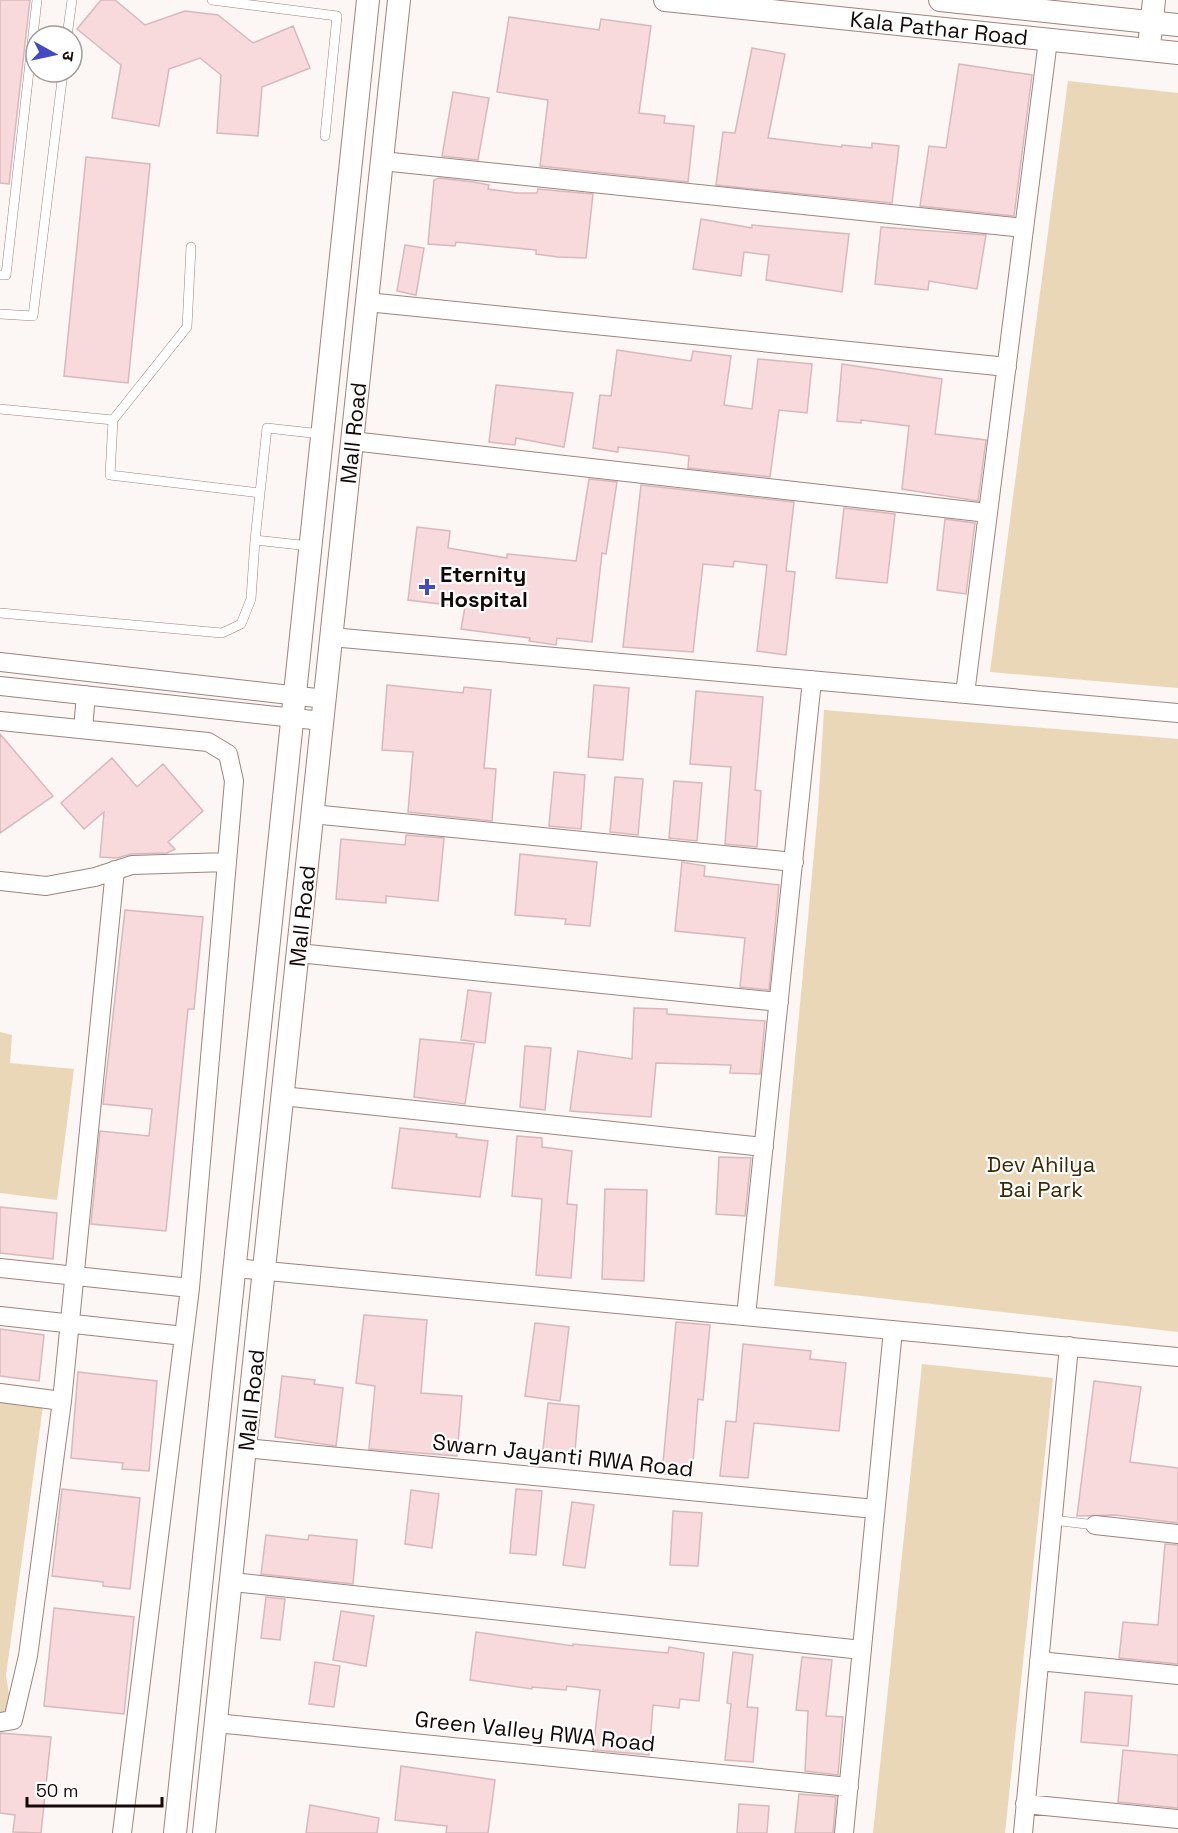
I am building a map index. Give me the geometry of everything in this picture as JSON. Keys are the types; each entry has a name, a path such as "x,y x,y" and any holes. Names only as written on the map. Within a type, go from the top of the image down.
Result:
{"street":[{"name":"Mall Road","path":"175,1833 368,0"},
{"name":"Mall Road","path":"204,1833 233,1582 245,1448 399,0"},
{"name":"Kala Pathar Road","path":"665,0 1178,53"},
{"name":"Kala Pathar Road","path":"940,0 1153,11 1178,25"},
{"path":"1118,47 1122,9"},
{"path":"1149,50 1153,11"},
{"path":"965,694 1048,40"},
{"path":"382,161 1024,228"},
{"path":"367,302 1006,367"},
{"path":"352,441 988,513"},
{"path":"331,637 1178,713"},
{"path":"0,662 294,707"},
{"path":"746,1316 812,680"},
{"path":"0,686 86,695 324,710"},
{"path":"83,729 86,695"},
{"path":"0,721 208,742 228,754 234,782 190,1288 122,1833"},
{"path":"312,814 794,862"},
{"path":"0,881 46,886 132,865 227,862"},
{"path":"0,1722 13,1720 28,1656 62,1401 115,870"},
{"path":"298,953 779,1002"},
{"path":"282,1096 764,1147"},
{"path":"0,1268 190,1288"},
{"path":"235,1268 1178,1357"},
{"path":"0,1316 184,1336"},
{"path":"844,1833 893,1330"},
{"path":"1023,1833 1070,1346"},
{"path":"0,1393 62,1401"},
{"name":"Swarn Jayanti RWA Road","path":"245,1448 875,1509"},
{"path":"1095,1525 1178,1534"},
{"path":"233,1582 862,1650"},
{"path":"1039,1661 1178,1675"},
{"name":"Green Valley RWA Road","path":"216,1723 849,1787"},
{"path":"1025,1804 1178,1819"}],"lane":[{"path":"0,275 6,275 37,0"},
{"path":"69,24 72,0"},
{"path":"212,0 337,16 325,136"},
{"path":"0,314 33,316 62,84"},
{"path":"191,247 187,327 113,420 110,475 260,493"},
{"path":"0,410 113,420"},
{"path":"0,613 222,633 241,624 251,599 267,428 321,434"},
{"path":"255,540 309,546"},
{"path":"1053,1520 1095,1525"}],"green space":[{"path":"1068,81 1178,93 1178,688 990,672"},
{"name":"Dev Ahilya Bai Park","path":"824,710 1178,739 1178,1332 774,1286 818,810"},
{"path":"0,1032 12,1035 10,1063 74,1069 57,1200 0,1193"},
{"path":"922,1364 1053,1378 1005,1833 873,1833"},
{"path":"0,1401 43,1406 6,1675 13,1720 0,1715"}],"building":[{"path":"0,0 30,0 27,24 24,24 24,53 9,184 0,183"},
{"path":"101,0 115,0 145,25 185,11 218,15 253,43 293,26 310,68 262,87 258,136 217,133 221,75 200,58 169,69 159,126 112,118 121,65 84,35 84,24 81,24"},
{"path":"509,17 599,30 601,19 651,26 639,113 665,116 664,123 694,126 688,182 540,166 548,100 497,92"},
{"path":"752,48 785,54 768,138 842,147 842,145 872,148 872,143 899,146 892,203 716,185 723,132 735,133"},
{"path":"959,64 1032,75 1014,216 920,206 929,146 946,148"},
{"path":"453,92 489,98 478,160 442,156"},
{"path":"86,157 150,164 128,383 64,376"},
{"path":"439,178 474,182 489,185 488,189 517,193 537,193 538,189 593,194 586,258 558,257 536,254 536,250 456,242 455,246 428,244 434,180"},
{"path":"701,219 752,228 752,225 849,234 842,292 766,280 769,255 744,252 741,276 693,269"},
{"path":"881,227 986,235 977,289 929,281 928,290 875,284"},
{"path":"405,245 424,248 416,295 397,291"},
{"path":"617,350 691,361 693,351 731,356 724,405 752,409 758,359 812,364 807,413 779,410 770,477 688,468 689,456 618,447 618,452 593,448 600,395 611,396"},
{"path":"842,364 942,379 935,434 986,440 978,501 902,489 909,426 861,420 861,423 837,421"},
{"path":"496,385 573,393 564,447 516,438 515,445 489,442"},
{"path":"589,479 617,482 606,554 602,553 592,642 557,638 556,645 529,641 530,638 461,629 465,607 408,600 417,527 450,531 448,548 507,558 507,554 576,561"},
{"path":"641,485 794,502 786,571 795,572 786,655 757,651 767,565 734,561 733,567 703,564 693,652 623,647"},
{"path":"844,508 895,514 887,583 836,578"},
{"path":"945,519 975,523 966,594 937,590"},
{"path":"387,685 463,693 464,687 491,690 484,768 496,769 492,821 408,812 413,752 382,750"},
{"path":"594,685 629,688 623,760 588,757"},
{"path":"696,691 763,697 755,790 761,791 757,847 725,844 731,767 690,764"},
{"path":"0,734 53,796 0,833"},
{"path":"112,758 137,787 163,764 203,811 168,842 175,849 167,853 131,854 117,858 100,857 104,812 84,829 61,803"},
{"path":"554,772 585,775 581,829 549,826"},
{"path":"615,777 643,779 638,835 610,832"},
{"path":"674,781 702,783 697,841 669,838"},
{"path":"406,835 444,838 438,901 386,896 386,903 336,899 341,839 405,845"},
{"path":"520,854 597,862 590,926 565,924 566,919 515,915"},
{"path":"682,862 705,866 704,876 779,885 769,990 740,987 745,938 675,931"},
{"path":"125,910 203,917 194,1009 188,1009 166,1231 91,1224 100,1131 149,1136 152,1109 103,1104"},
{"path":"468,990 491,993 485,1043 461,1040"},
{"path":"634,1008 667,1009 667,1014 765,1021 760,1074 730,1073 731,1065 656,1063 651,1117 570,1111 578,1051 632,1059"},
{"path":"420,1039 474,1044 465,1104 414,1097"},
{"path":"525,1046 551,1048 545,1110 520,1107"},
{"path":"400,1128 457,1134 456,1137 488,1141 480,1197 392,1188"},
{"path":"517,1136 542,1138 542,1147 572,1151 567,1204 577,1205 571,1278 536,1275 542,1199 512,1196"},
{"path":"719,1157 751,1158 745,1216 716,1214"},
{"path":"605,1189 647,1190 644,1281 602,1279"},
{"path":"0,1207 57,1213 53,1259 0,1253"},
{"path":"364,1315 427,1320 421,1393 462,1396 457,1456 369,1449 375,1386 356,1383"},
{"path":"676,1322 710,1325 703,1400 698,1399 692,1476 662,1474"},
{"path":"535,1323 569,1327 560,1401 525,1396"},
{"path":"0,1329 44,1335 39,1381 0,1376"},
{"path":"743,1344 811,1351 810,1359 846,1363 839,1431 754,1423 748,1478 720,1476 726,1421 736,1422"},
{"path":"78,1372 157,1381 149,1471 122,1469 123,1463 71,1458"},
{"path":"282,1376 315,1380 314,1384 343,1388 336,1446 275,1437"},
{"path":"1094,1381 1141,1387 1130,1462 1178,1468 1178,1523 1115,1515 1077,1516"},
{"path":"548,1403 579,1406 574,1462 542,1459"},
{"path":"62,1489 140,1498 130,1589 103,1586 103,1582 52,1576"},
{"path":"516,1489 542,1491 536,1555 510,1553"},
{"path":"411,1490 439,1494 432,1548 405,1544"},
{"path":"572,1502 594,1505 585,1568 563,1565"},
{"path":"673,1511 702,1513 698,1566 670,1565"},
{"path":"266,1535 308,1540 309,1535 357,1540 353,1584 261,1574"},
{"path":"1165,1544 1178,1545 1178,1664 1119,1658 1123,1622 1158,1625"},
{"path":"266,1597 285,1599 280,1640 261,1638"},
{"path":"54,1608 134,1617 124,1714 44,1706"},
{"path":"341,1611 374,1616 366,1666 333,1660"},
{"path":"476,1632 573,1646 573,1644 668,1653 669,1647 704,1653 699,1701 680,1699 679,1708 653,1705 649,1755 593,1750 600,1690 567,1686 566,1690 532,1687 532,1689 470,1680"},
{"path":"733,1652 753,1655 747,1707 758,1708 753,1762 725,1760 731,1704 727,1703"},
{"path":"802,1657 832,1660 826,1716 843,1717 838,1775 805,1771 808,1711 796,1710"},
{"path":"315,1662 340,1666 334,1707 309,1704"},
{"path":"1085,1692 1132,1696 1128,1746 1081,1742"},
{"path":"0,1733 51,1737 41,1833 13,1832 15,1815 0,1813"},
{"path":"1123,1750 1178,1755 1178,1808 1118,1802"},
{"path":"401,1766 495,1780 488,1833 446,1833 447,1826 395,1820"},
{"path":"799,1794 836,1797 833,1833 795,1833"},
{"path":"739,1804 769,1806 767,1833 737,1833"},
{"path":"310,1805 379,1818 377,1833 306,1833"}],"place":[{"name":"Eternity Hospital","path":"427,587"}]}
